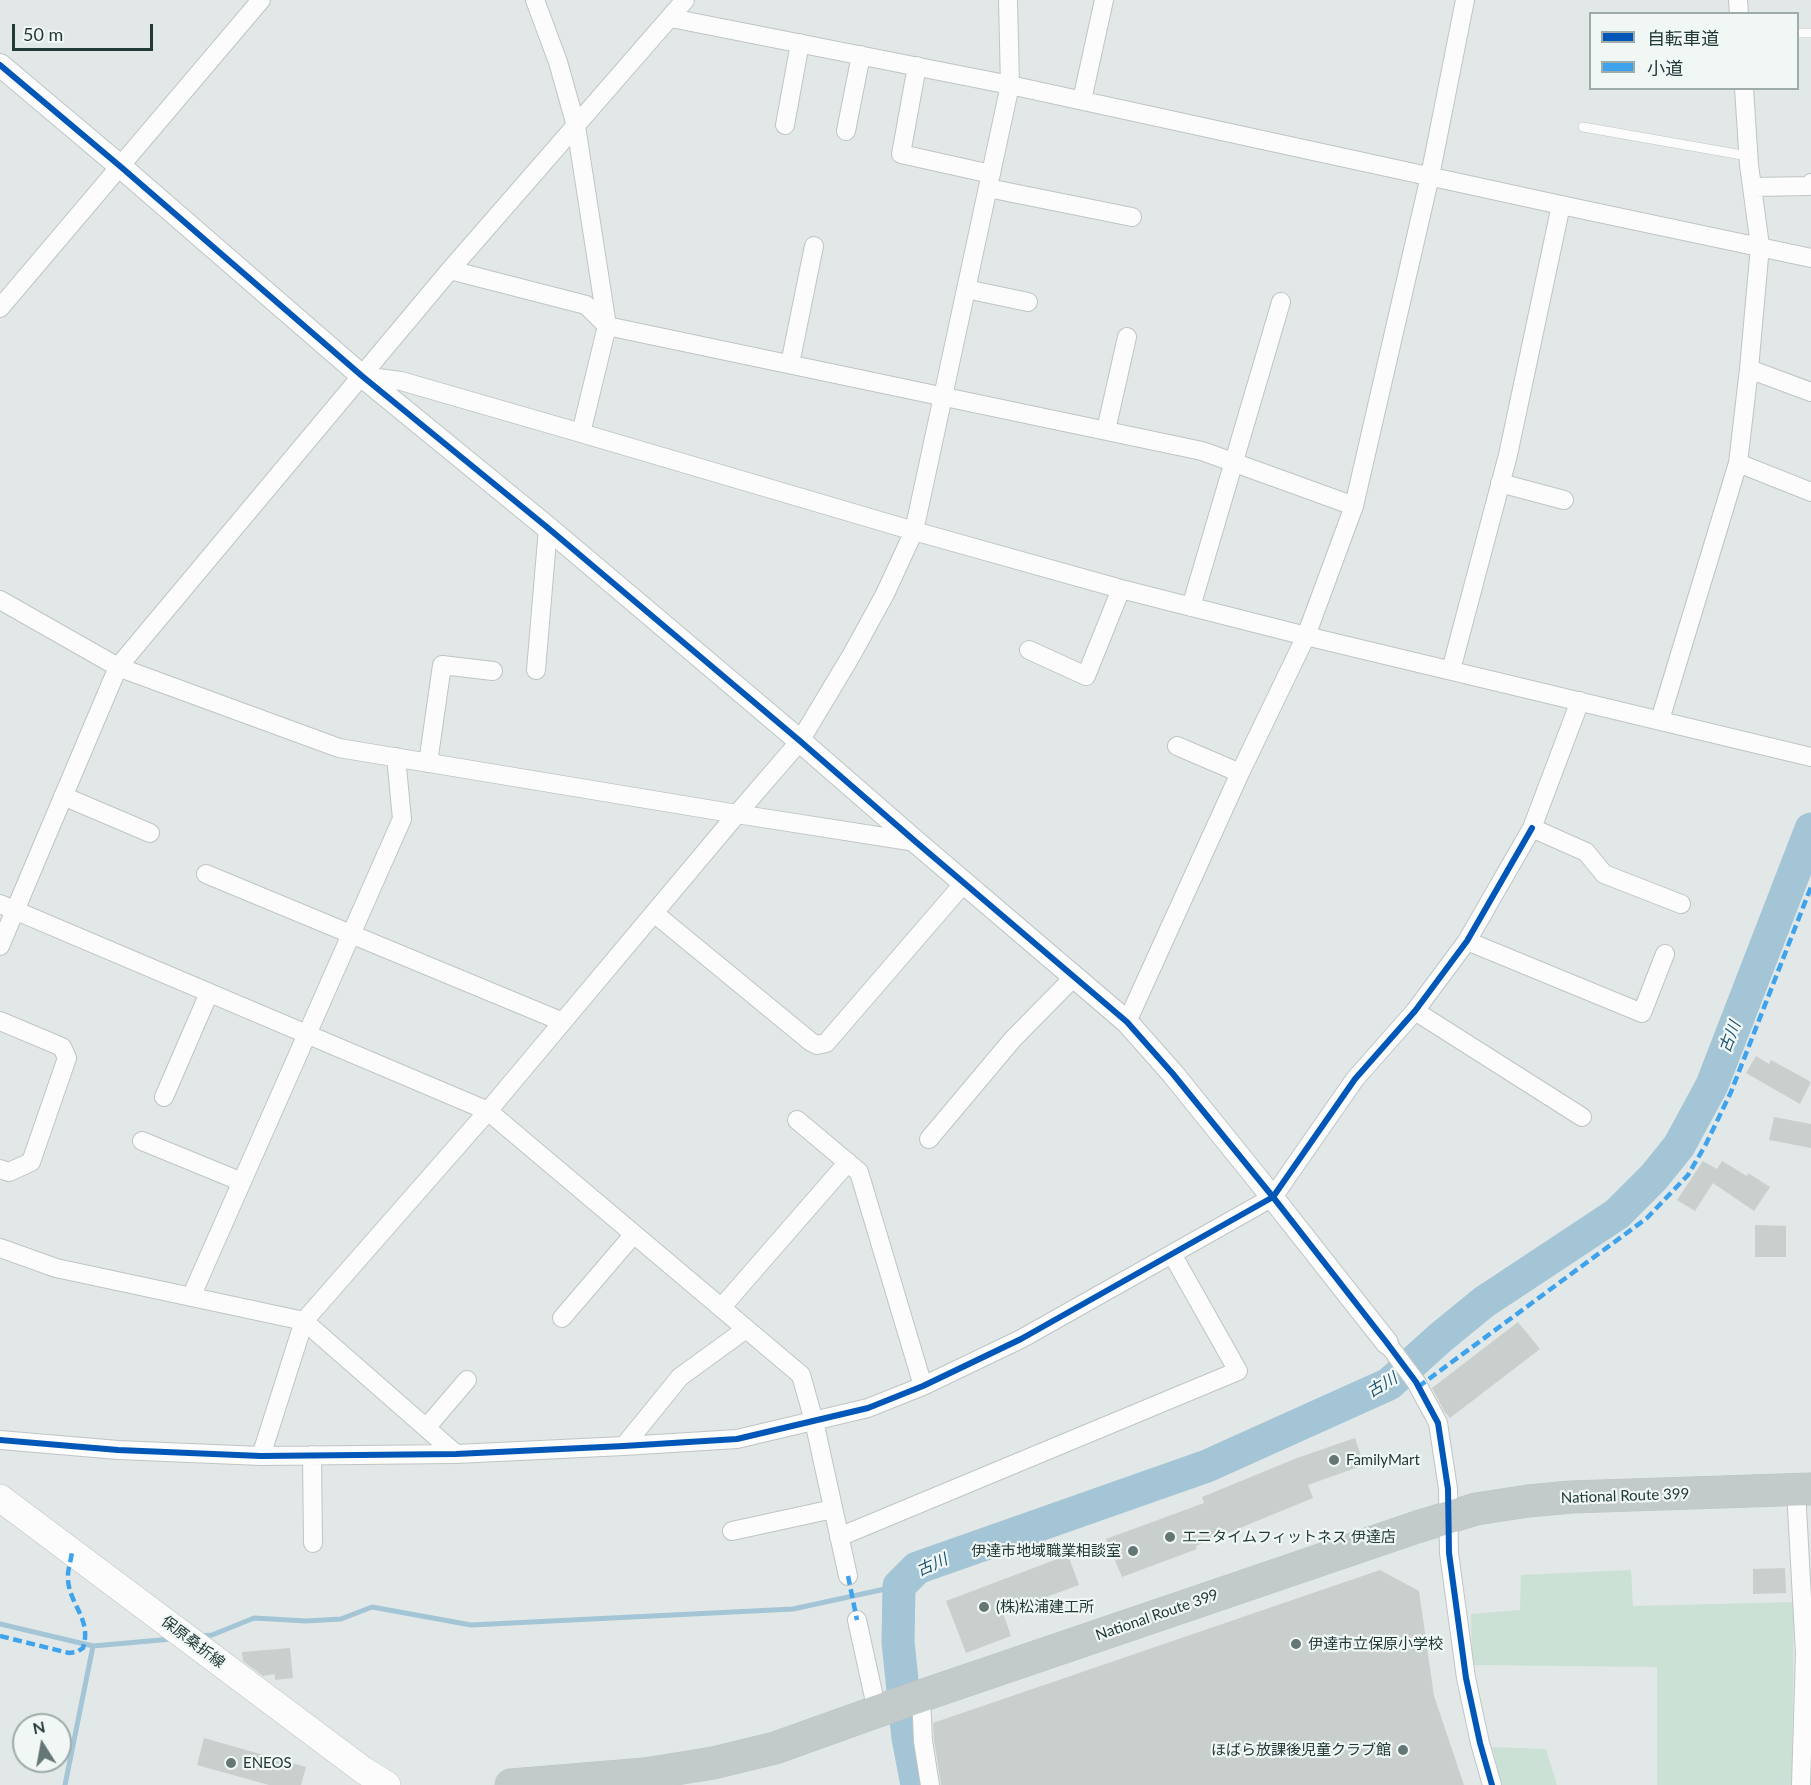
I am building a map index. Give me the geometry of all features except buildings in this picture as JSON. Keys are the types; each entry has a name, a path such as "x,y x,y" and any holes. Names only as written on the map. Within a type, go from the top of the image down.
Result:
{"highway":[{"name":"National Route 399","path":"511,1785 645,1773 713,1763 775,1748 900,1703 1449,1516 1476,1509 1571,1497 1804,1489"}],"main road":[{"name":"保原桑折線","path":"0,1498 363,1770 387,1785"}],"street":[{"path":"0,308 261,0"},
{"path":"536,0 558,62 576,126 607,326 581,433"},
{"path":"0,946 7,907 63,796 118,667 450,270 685,0"},
{"path":"261,1456 304,1321 488,1111 800,741 874,615 914,531 1010,85 1008,0"},
{"path":"1082,100 1104,0"},
{"path":"1127,1022 1240,773 1306,636 1354,506 1430,176 1465,0"},
{"path":"671,18 1082,100 1562,206 1811,258"},
{"path":"785,125 800,43"},
{"path":"846,131 861,55"},
{"path":"0,65 362,376 548,528 1127,1022 1173,1074 1387,1343 1416,1382 1438,1423 1448,1489 1449,1553 1466,1678 1492,1785"},
{"path":"917,66 902,154 990,181 1132,217"},
{"path":"1660,720 1738,463 1760,246 1748,156 1744,90"},
{"path":"1752,187 1809,186 1811,183"},
{"path":"1451,670 1500,483 1562,206"},
{"path":"790,364 814,246"},
{"path":"450,270 585,305 607,326 1202,451 1354,506"},
{"path":"966,289 1028,303"},
{"path":"1191,607 1281,302"},
{"path":"1106,430 1127,337"},
{"path":"1749,369 1811,392"},
{"path":"362,376 401,381 1121,589 1306,636 1808,756"},
{"path":"1738,463 1811,492"},
{"path":"1500,483 1564,500"},
{"path":"536,670 548,528"},
{"path":"1029,650 1086,676 1121,589"},
{"path":"0,600 118,667 339,748 916,842"},
{"path":"428,763 442,665 493,671"},
{"path":"0,1440 118,1450 261,1456 456,1454 624,1446 736,1439 868,1408 923,1386 1021,1339 1273,1197 1355,1080 1415,1011 1467,941 1532,828 1580,701"},
{"path":"1177,746 1240,773"},
{"path":"191,1297 402,819 396,757"},
{"path":"63,796 150,833"},
{"path":"1532,828 1586,852 1604,873 1681,904"},
{"path":"206,874 563,1022"},
{"path":"654,913 817,1045 826,1043 964,883"},
{"path":"7,907 488,1111 801,1376 814,1421 848,1576"},
{"path":"1467,941 1642,1013 1665,954"},
{"path":"929,1139 1013,1039 1074,977"},
{"path":"164,1097 209,993"},
{"path":"1415,1011 1582,1117"},
{"path":"0,1021 62,1047 67,1058 31,1162 9,1172 0,1168"},
{"path":"797,1120 859,1172 923,1386"},
{"path":"142,1141 242,1182"},
{"path":"721,1308 848,1162"},
{"path":"562,1318 634,1234"},
{"path":"0,1248 56,1268 304,1321 456,1454"},
{"path":"839,1536 1238,1371 1172,1254"},
{"path":"624,1446 680,1377 746,1329"},
{"path":"426,1428 467,1380"},
{"path":"312,1455 313,1543"},
{"path":"1801,1785 1805,1653 1804,1489"},
{"path":"732,1531 833,1509"},
{"path":"857,1620 900,1703 923,1741 930,1785"}],"lane":[{"path":"1583,127 1748,156"}],"green space":[{"path":"1631,1570 1633,1606 1794,1602 1792,1785 1657,1785 1657,1667 1472,1665 1471,1614 1520,1610 1521,1575"},
{"path":"1492,1747 1546,1749 1557,1785 1502,1785"}],"waterway":[{"name":"古川","path":"917,1785 908,1738 898,1642 899,1586 917,1568 1207,1466 1389,1384 1484,1302 1617,1214 1654,1177 1679,1146 1712,1085 1811,829"},
{"path":"199,1636 212,1635 254,1618 306,1621 341,1619 372,1607 471,1625 793,1609 899,1586"},
{"path":"0,1624 93,1646 172,1639"},
{"path":"65,1785 93,1646"}],"marked path":[{"path":"1418,1387 1647,1218 1688,1175 1731,1092 1811,887"},
{"path":"0,1636 69,1653 83,1648 85,1629 72,1598 68,1580 72,1552"},
{"path":"848,1576 857,1620"}],"cycle path":[{"path":"0,65 362,376 548,528 1127,1022 1173,1074 1387,1343 1416,1382 1438,1423 1448,1489 1449,1553 1466,1678 1492,1785"},
{"path":"0,1440 118,1450 261,1456 456,1454 737,1439 868,1408 923,1386 1021,1339 1273,1197 1355,1079 1415,1011 1467,941 1532,828"}],"place":[{"name":"FamilyMart","path":"1334,1460"},
{"name":"エニタイムフィットネス 伊達店","path":"1170,1537"},
{"name":"伊達市地域職業相談室","path":"1133,1551"},
{"name":"(株)松浦建工所","path":"984,1607"},
{"name":"伊達市立保原小学校","path":"1296,1644"},
{"name":"ほばら放課後児童クラブ館","path":"1403,1750"},
{"name":"ENEOS","path":"231,1763"}]}
